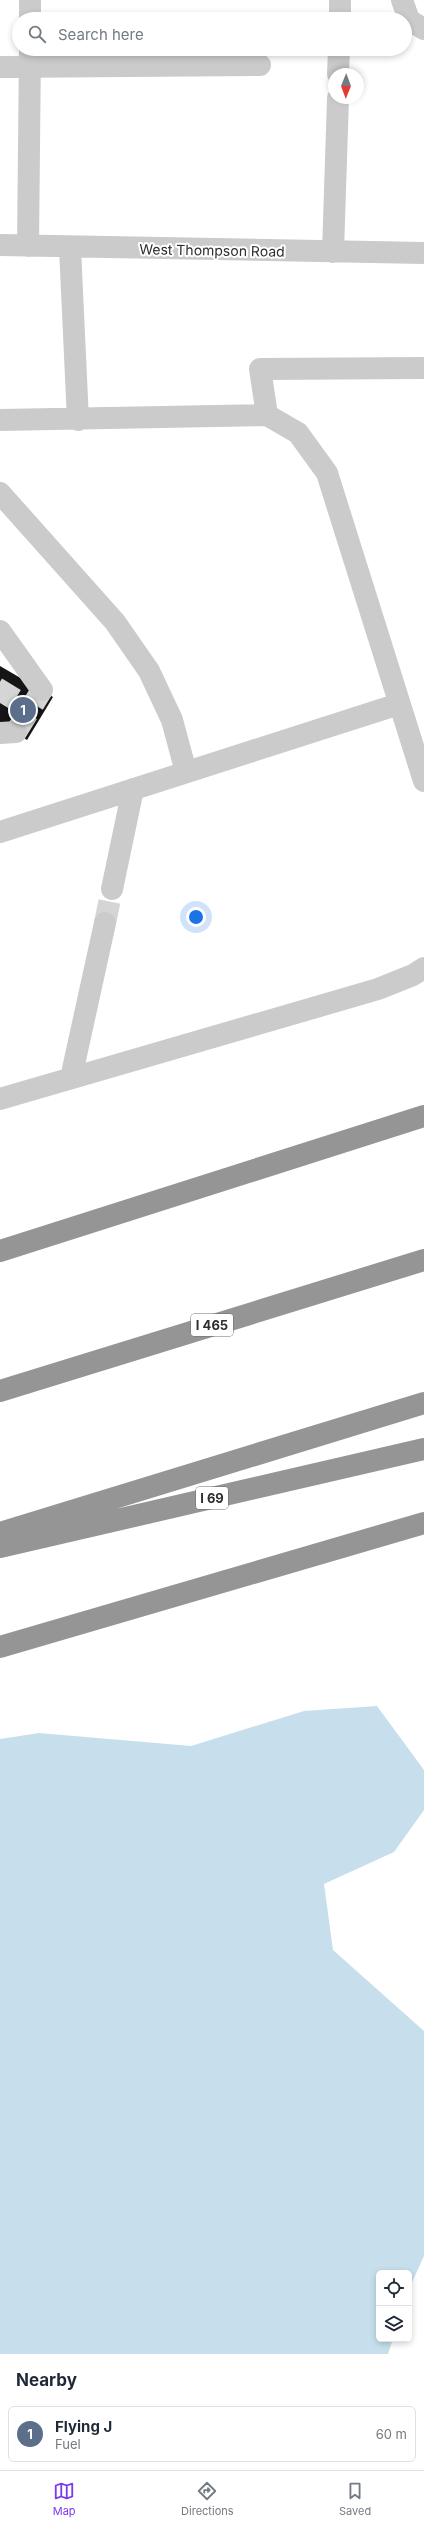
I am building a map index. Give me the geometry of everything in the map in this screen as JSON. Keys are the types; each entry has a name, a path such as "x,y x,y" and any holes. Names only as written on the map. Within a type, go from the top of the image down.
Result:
{"highway":[{"path":"0,1251 424,1116"},
{"name":"I 465","path":"0,1390 424,1260"},
{"path":"0,1533 424,1403"},
{"name":"I 69","path":"0,1547 424,1449"},
{"path":"0,1647 424,1523"}],"street":[{"path":"30,0 30,12"},
{"path":"340,0 340,12"},
{"path":"402,0 406,12"},
{"path":"412,22 424,29"},
{"path":"338,68 339,56"},
{"path":"28,246 30,58"},
{"path":"0,67 30,58 260,65"},
{"path":"333,252 338,104"},
{"name":"West Thompson Road","path":"0,245 70,248 424,253"},
{"path":"70,248 78,420"},
{"path":"267,415 260,368 424,368"},
{"path":"0,420 78,420 267,415 298,433 327,473 424,781"},
{"path":"0,493 115,622 149,671 172,720 186,772"},
{"path":"0,631 42,690"},
{"path":"0,647 17,675"},
{"path":"0,832 399,704"},
{"path":"112,889 133,789"},
{"path":"71,1078 105,922"},
{"path":"0,1099 378,988 413,975 424,968"}],"water":[{"path":"377,1706 424,1770 424,1810 394,1852 324,1884 333,1950 424,2031 424,2256 412,2282 412,2270 376,2270 376,2342 392,2342 388,2354 0,2354 0,1739 39,1733 191,1746 304,1711"}],"building":[{"path":"0,666 53,697 27,740 0,722"}],"tunnel":[{"path":"0,703 17,675"},
{"path":"16,732 42,690"},
{"path":"105,923 112,889"}],"place":[{"name":"Flying J","path":"23,710"}]}
